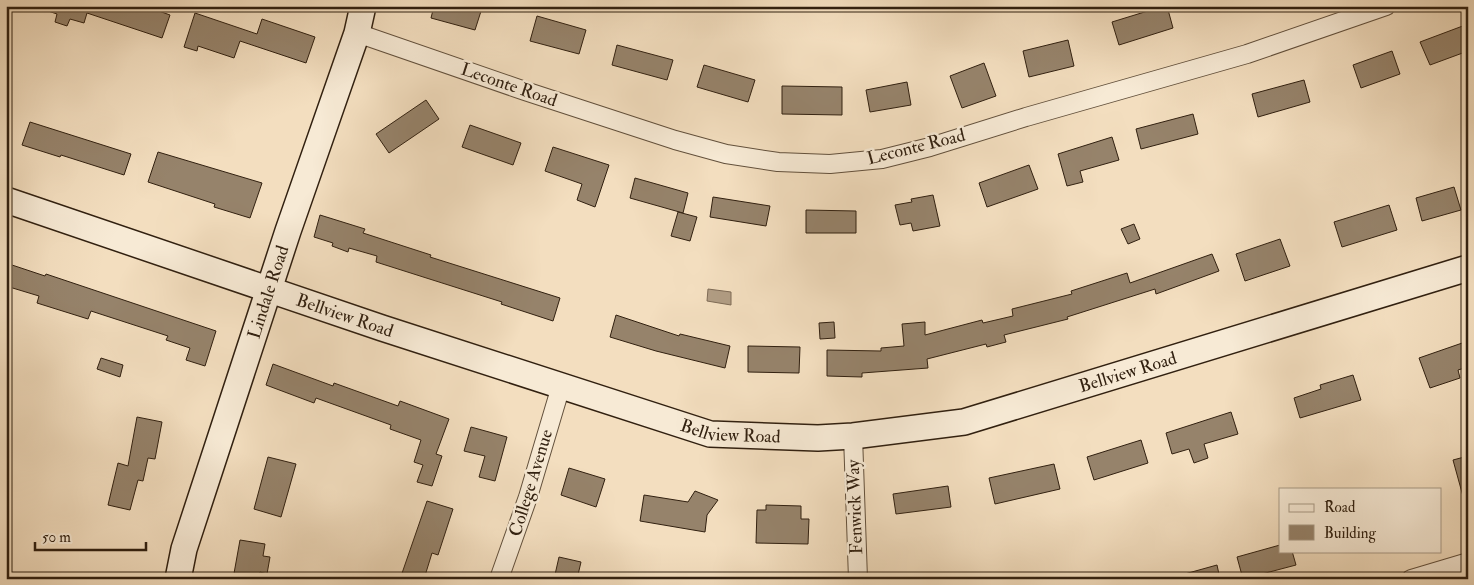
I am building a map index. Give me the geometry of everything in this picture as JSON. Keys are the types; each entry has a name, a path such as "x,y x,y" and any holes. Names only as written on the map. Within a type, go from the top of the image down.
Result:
{"street":[{"name":"Lindale Road","path":"178,579 184,549 269,290 357,33 363,6"},
{"name":"Leconte Road","path":"357,33 525,91 726,154 778,162 830,164 882,159 930,147 1026,117 1247,54 1386,6"},
{"name":"Bellview Road","path":"6,200 382,328 710,434 818,438 852,436 964,422 1468,268"},
{"name":"College Avenue","path":"499,579 528,497 560,386"},
{"name":"Fenwick Way","path":"852,436 858,579"},
{"path":"1412,579 1468,562"}],"shaded area":[{"path":"708,289 731,292 731,305 707,301"}],"building":[{"path":"40,6 145,6 170,15 162,38 87,13 84,23 70,19 67,26 55,22 57,14 39,8"},
{"path":"434,6 474,6 482,8 475,30 431,18"},
{"path":"1167,6 1173,28 1119,45 1112,22"},
{"path":"195,13 257,34 262,19 315,37 306,63 240,41 234,58 198,46 197,51 184,47"},
{"path":"537,16 586,30 579,54 530,41"},
{"path":"1468,24 1468,51 1430,65 1420,42"},
{"path":"1068,40 1074,66 1029,77 1023,51"},
{"path":"617,45 673,60 667,80 612,65"},
{"path":"1392,51 1400,74 1361,88 1353,65"},
{"path":"984,63 996,96 962,108 950,76"},
{"path":"704,65 755,80 748,102 697,87"},
{"path":"1304,80 1310,102 1258,117 1252,94"},
{"path":"907,82 911,105 870,112 866,90"},
{"path":"782,86 842,87 842,115 782,114"},
{"path":"426,100 439,119 389,153 376,134"},
{"path":"1193,114 1198,134 1141,149 1136,129"},
{"path":"30,122 131,154 124,175 22,145"},
{"path":"470,125 521,143 513,165 462,147"},
{"path":"1112,137 1119,160 1080,171 1083,182 1067,186 1058,154"},
{"path":"553,147 609,165 595,207 577,200 582,184 545,171"},
{"path":"158,152 262,183 250,218 214,207 215,204 148,182"},
{"path":"1029,165 1038,189 987,207 979,183"},
{"path":"635,178 688,193 683,213 630,198"},
{"path":"1454,187 1461,210 1422,221 1416,198"},
{"path":"933,195 940,226 913,231 911,223 900,225 895,205 912,202 911,199"},
{"path":"713,197 770,206 766,226 710,217"},
{"path":"1389,205 1397,230 1342,247 1334,222"},
{"path":"806,210 856,211 856,233 806,233"},
{"path":"678,212 697,217 690,241 671,236"},
{"path":"320,215 365,229 363,233 431,255 430,257 560,298 553,321 501,304 502,302 376,262 377,256 349,248 348,252 332,246 333,243 314,237"},
{"path":"1134,224 1140,239 1128,244 1121,229"},
{"path":"1280,239 1290,266 1245,281 1236,254"},
{"path":"1212,254 1219,271 1156,294 1155,289 1067,317 1068,319 1004,335 1006,342 987,347 986,344 927,359 928,368 862,373 862,377 827,376 827,350 881,351 881,348 904,346 902,324 925,322 925,335 982,320 983,323 1013,316 1012,309 1072,294 1071,291 1127,273 1130,283"},
{"path":"6,263 45,276 46,274 216,331 205,366 186,360 190,348 166,340 168,336 91,311 88,319 37,303 39,296 6,286"},
{"path":"616,315 679,336 680,334 730,346 725,368 656,351 610,337"},
{"path":"834,322 835,338 820,339 819,323"},
{"path":"1468,341 1468,367 1458,370 1460,378 1430,388 1419,358"},
{"path":"748,346 800,347 799,373 748,372"},
{"path":"101,358 123,365 120,377 97,369"},
{"path":"273,364 333,386 334,383 398,406 400,401 449,419 436,454 442,456 432,486 417,482 423,465 414,462 421,440 390,429 391,425 316,398 314,403 266,385"},
{"path":"1353,375 1361,400 1300,418 1294,398 1321,389 1320,385"},
{"path":"1231,412 1238,434 1204,444 1208,458 1194,463 1189,449 1172,454 1166,433"},
{"path":"137,417 162,422 155,459 148,458 143,481 138,480 130,510 108,505 118,463 128,466"},
{"path":"471,427 507,437 495,481 479,477 485,456 464,451"},
{"path":"1141,440 1148,463 1094,480 1087,457"},
{"path":"1468,456 1468,500 1464,500 1453,460"},
{"path":"268,457 296,464 281,517 254,509"},
{"path":"1054,464 1060,489 995,504 989,478"},
{"path":"569,468 605,479 596,507 561,495"},
{"path":"948,486 951,507 896,514 893,494"},
{"path":"695,491 718,500 707,515 705,532 640,521 644,495 688,502"},
{"path":"427,501 453,509 438,555 432,553 424,579 400,579"},
{"path":"766,505 801,506 801,519 809,519 808,544 756,543 757,510 766,510"},
{"path":"240,540 265,544 263,556 270,557 267,574 260,572 259,579 233,579"},
{"path":"1279,545 1279,552 1292,552 1296,565 1243,579 1237,557"},
{"path":"559,557 581,562 577,579 554,579"},
{"path":"1217,565 1220,579 1181,579 1181,575"}]}
